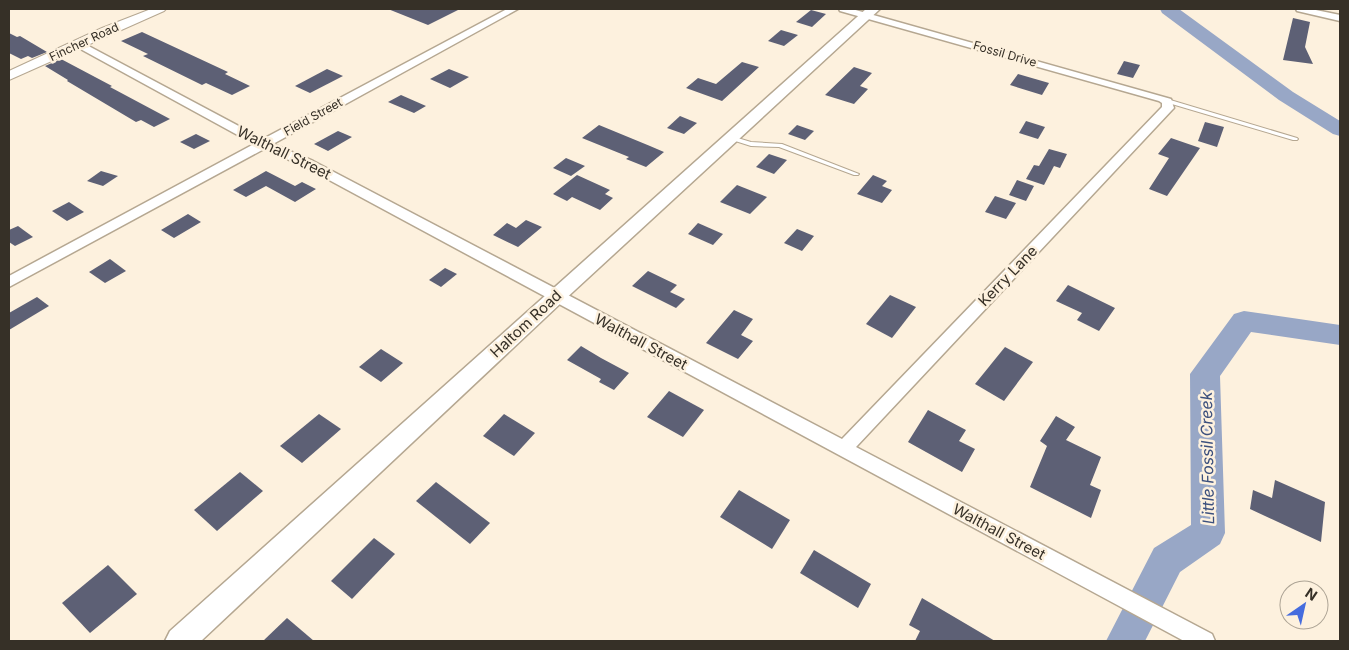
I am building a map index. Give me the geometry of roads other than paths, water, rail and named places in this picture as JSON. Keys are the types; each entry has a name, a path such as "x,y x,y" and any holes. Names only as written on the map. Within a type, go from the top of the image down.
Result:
{"main road":[{"name":"Haltom Road","path":"180,641 555,296 870,12"}],"street":[{"name":"Fincher Road","path":"9,76 160,9"},
{"name":"Field Street","path":"9,282 512,9"},
{"name":"Fossil Drive","path":"843,9 870,12 1167,101"},
{"path":"1300,9 1340,18"},
{"name":"Walthall Street","path":"78,44 264,144 309,164 1205,641"},
{"name":"Kerry Lane","path":"843,449 1168,108 1167,101"}],"lane":[{"path":"1167,101 1295,139"},
{"path":"731,138 750,144 780,145 856,174"}],"waterway":[{"name":"Little Fossil Creek","path":"1168,9 1286,96 1340,130"},
{"name":"Little Fossil Creek","path":"1125,641 1167,560 1208,533 1205,374 1244,321 1340,335"}]}
